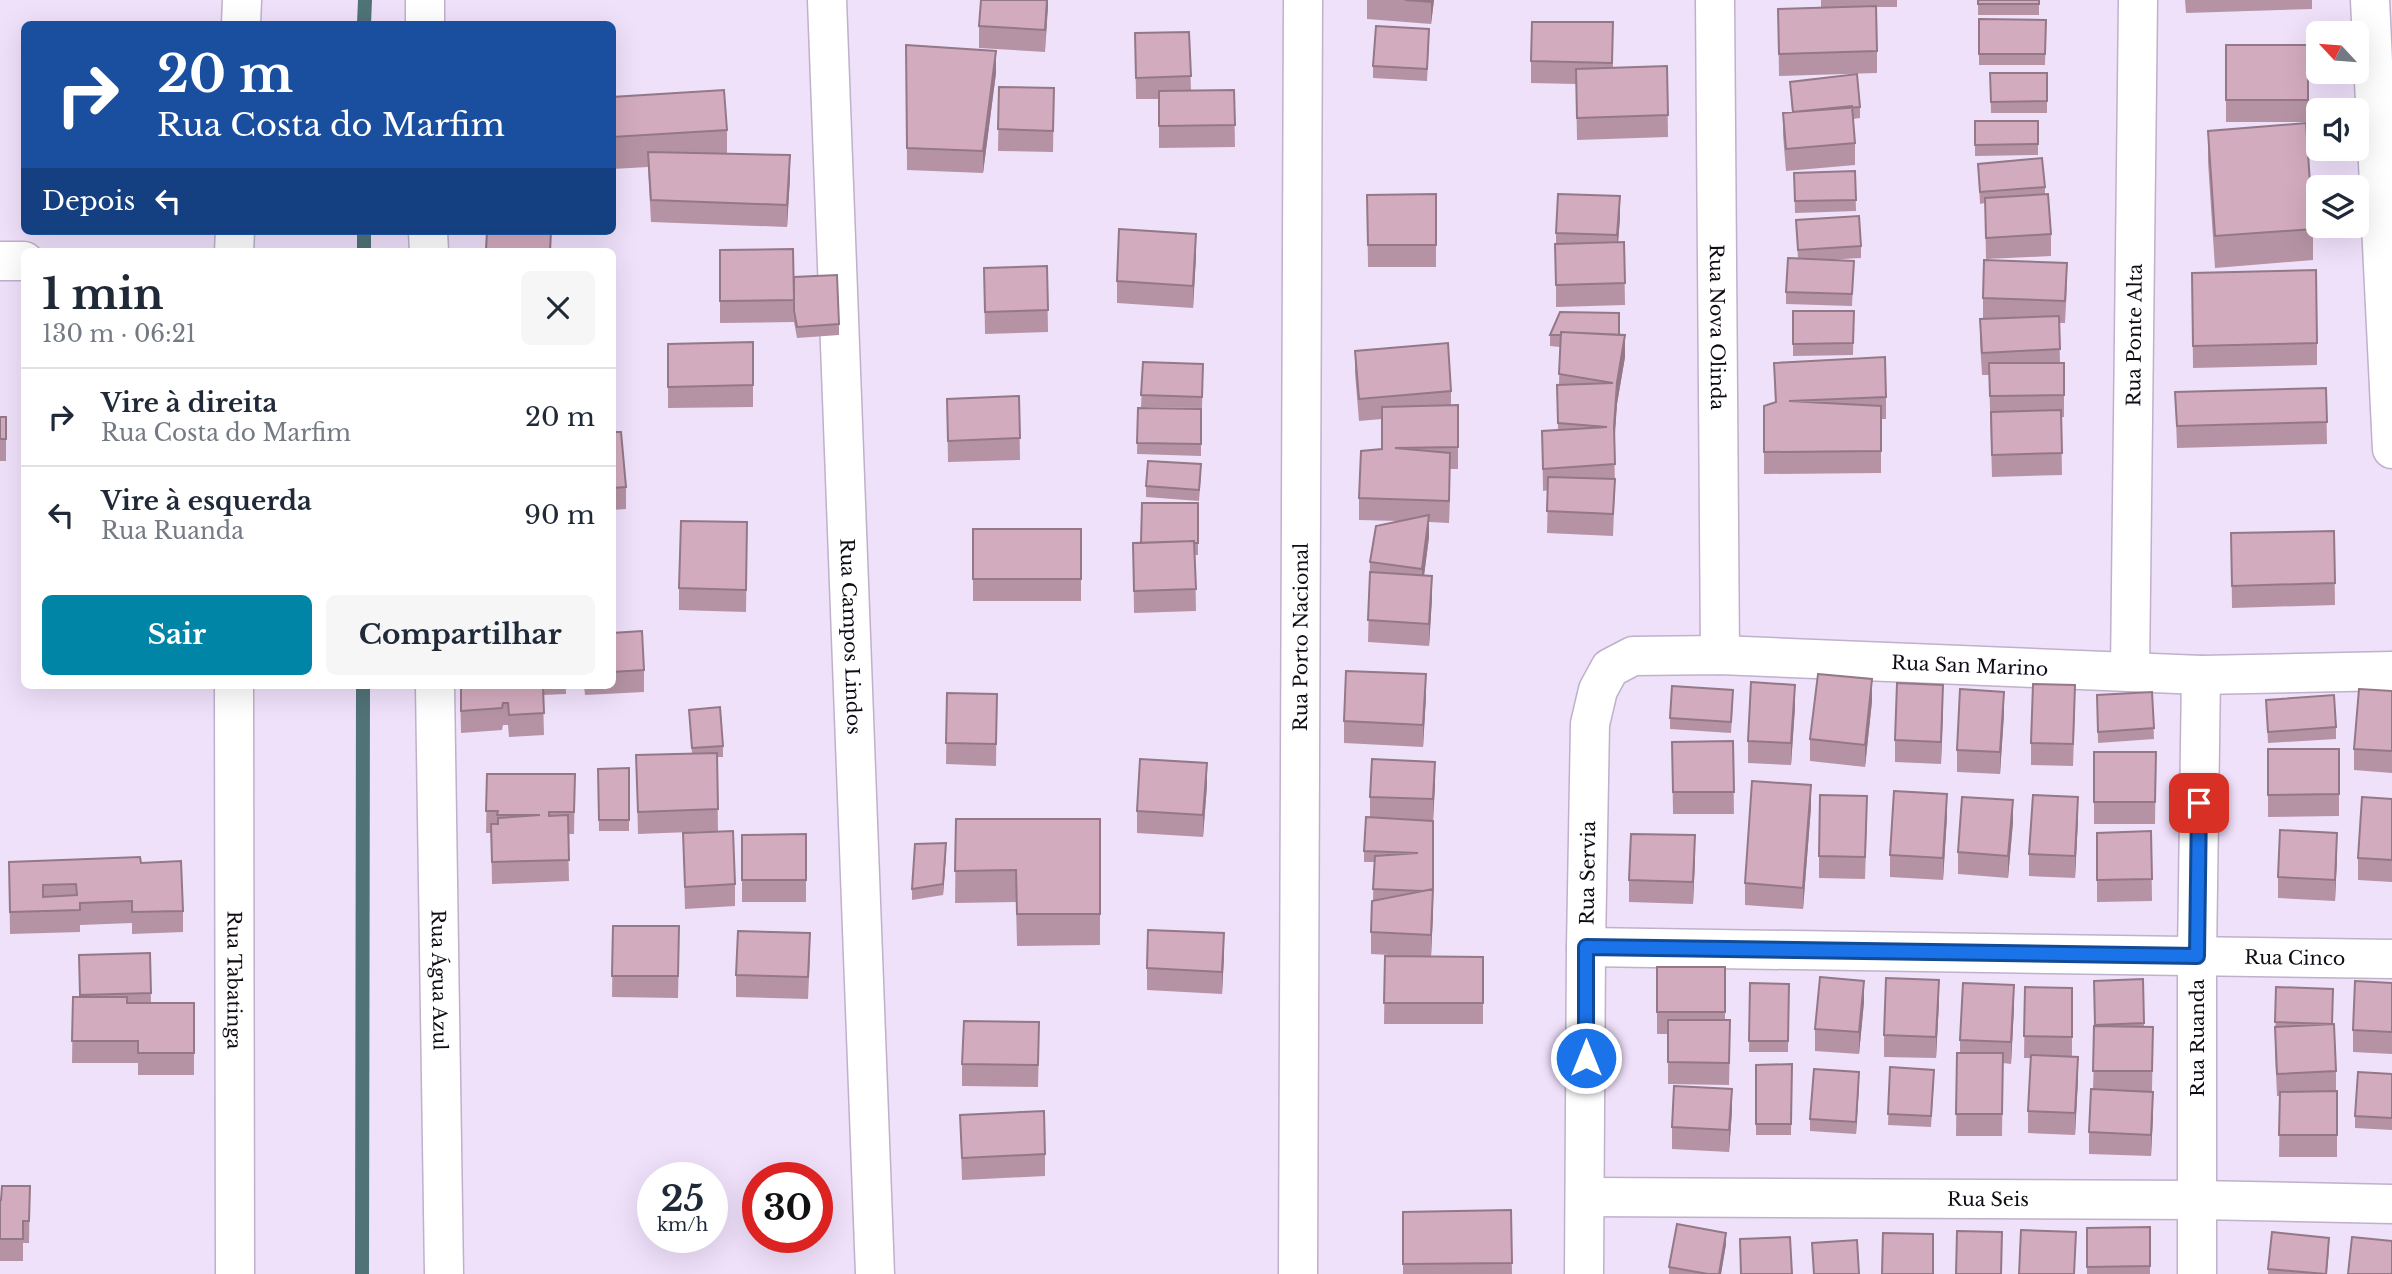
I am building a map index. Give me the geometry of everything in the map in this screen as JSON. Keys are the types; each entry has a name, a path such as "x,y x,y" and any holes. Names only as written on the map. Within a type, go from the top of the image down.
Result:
{"street":[{"path":"241,21 242,0"},
{"path":"425,0 425,21"},
{"name":"Rua Campos Lindos","path":"827,0 875,1274"},
{"name":"Rua Porto Nacional","path":"1298,1274 1303,0"},
{"name":"Rua Nova Olinda","path":"1715,0 1720,655"},
{"name":"Rua Ponte Alta","path":"2130,671 2138,0"},
{"path":"2370,0 2392,449"},
{"path":"0,261 21,261"},
{"name":"Rua San Marino","path":"1590,724 1598,690 1610,668 1633,656 1720,655 2201,675 2392,671"},
{"name":"Rua Ruanda","path":"2197,1274 2197,956 2201,675"},
{"name":"Rua Tabatinga","path":"234,689 235,1274"},
{"name":"Rua Água Azul","path":"435,689 444,1274"},
{"name":"Rua Servia","path":"1584,1274 1590,724"},
{"name":"Rua Cinco","path":"1586,947 2392,959"},
{"name":"Rua Seis","path":"1586,1197 2197,1200 2392,1204"}],"building":[{"path":"981,0 1047,0 1045,30 979,26"},
{"path":"1978,0 2039,0 2039,4 1978,4"},
{"path":"1876,6 1877,51 1779,54 1778,9"},
{"path":"1979,19 2046,20 2045,54 1979,54"},
{"path":"1532,22 1613,22 1612,63 1531,61"},
{"path":"1376,26 1429,29 1427,69 1373,66"},
{"path":"1189,32 1191,76 1136,78 1135,33"},
{"path":"906,45 996,51 983,151 907,148"},
{"path":"2226,45 2306,45 2306,100 2226,100"},
{"path":"1667,66 1668,115 1577,118 1576,69"},
{"path":"1990,73 2047,73 2047,101 1991,102"},
{"path":"1857,74 1860,107 1793,112 1790,82"},
{"path":"999,87 1054,88 1053,131 998,129"},
{"path":"724,90 727,130 616,137 616,97"},
{"path":"1234,90 1235,125 1159,126 1159,91"},
{"path":"1852,106 1855,143 1786,149 1783,113"},
{"path":"1975,121 2038,121 2038,144 1975,145"},
{"path":"2306,123 2306,161 2309,161 2309,175 2306,175 2306,230 2215,236 2208,131"},
{"path":"648,152 790,155 787,205 651,200"},
{"path":"2042,158 2045,187 1980,192 1978,164"},
{"path":"1855,171 1856,200 1795,201 1794,173"},
{"path":"1436,194 1436,245 1368,245 1367,195"},
{"path":"1558,194 1620,196 1617,235 1556,233"},
{"path":"2048,194 2051,234 1986,238 1985,198"},
{"path":"1859,216 1861,246 1798,250 1796,220"},
{"path":"1119,229 1196,234 1193,286 1117,281"},
{"path":"487,235 551,235 550,248 486,248"},
{"path":"1624,242 1625,283 1556,285 1555,244"},
{"path":"793,249 794,300 720,301 720,250"},
{"path":"1788,258 1854,261 1852,294 1786,292"},
{"path":"1984,260 2067,263 2065,301 1983,298"},
{"path":"1047,266 1048,310 985,312 984,268"},
{"path":"2316,270 2317,343 2193,346 2192,273"},
{"path":"837,275 839,324 797,327 794,277"},
{"path":"1793,311 1854,311 1853,343 1793,344"},
{"path":"1560,312 1619,313 1619,335 1561,332 1561,335 1550,335"},
{"path":"2059,316 2060,349 1982,353 1980,319"},
{"path":"1561,332 1625,335 1617,382 1615,464 1543,469 1542,431 1607,427 1558,423 1557,385 1613,383 1559,374"},
{"path":"753,342 753,385 668,387 668,344"},
{"path":"1448,343 1451,391 1359,399 1355,351"},
{"path":"1885,357 1886,397 1789,401 1881,406 1881,451 1764,452 1764,406 1776,402 1774,363"},
{"path":"1143,362 1203,364 1202,397 1141,395"},
{"path":"1989,363 2064,363 2064,395 1990,396"},
{"path":"2326,388 2327,422 2177,426 2175,392"},
{"path":"1019,396 1020,438 948,441 947,399"},
{"path":"1458,405 1458,447 1395,448 1450,453 1449,501 1359,498 1361,451 1382,449 1382,407"},
{"path":"1138,408 1201,409 1201,444 1137,443"},
{"path":"2061,410 2062,453 1992,455 1991,412"},
{"path":"0,417 6,417 6,439 0,439"},
{"path":"616,432 621,432 626,487 616,488"},
{"path":"1148,461 1201,464 1199,490 1146,486"},
{"path":"1548,477 1615,479 1613,514 1547,511"},
{"path":"1142,503 1198,503 1198,543 1141,543"},
{"path":"1429,515 1422,569 1370,562 1376,526"},
{"path":"681,521 747,522 746,590 679,588"},
{"path":"973,529 1081,529 1081,579 973,579"},
{"path":"2334,531 2335,583 2232,586 2231,533"},
{"path":"1194,541 1196,589 1134,591 1133,543"},
{"path":"1370,572 1432,576 1429,624 1368,620"},
{"path":"642,631 644,670 616,672 616,633"},
{"path":"1346,671 1426,674 1423,725 1344,721"},
{"path":"1818,674 1872,679 1865,745 1810,739"},
{"path":"1751,682 1795,685 1791,743 1748,741"},
{"path":"1897,683 1943,685 1941,742 1895,740"},
{"path":"2033,684 2075,685 2073,744 2031,743"},
{"path":"1672,686 1733,690 1731,722 1670,718"},
{"path":"461,689 543,689 544,713 509,715 508,703 503,703 502,708 461,711"},
{"path":"1960,689 2004,692 2000,752 1957,750"},
{"path":"2359,689 2392,691 2392,751 2354,749"},
{"path":"2152,692 2154,728 2098,732 2097,695"},
{"path":"947,693 997,694 996,744 946,743"},
{"path":"2334,695 2336,727 2268,732 2266,700"},
{"path":"720,707 723,746 692,748 689,710"},
{"path":"1733,741 1734,792 1673,792 1672,742"},
{"path":"2268,749 2339,749 2339,794 2268,795"},
{"path":"2094,752 2156,752 2155,802 2094,802"},
{"path":"717,753 718,809 638,812 636,755"},
{"path":"1140,759 1207,763 1203,815 1137,811"},
{"path":"1372,759 1435,762 1433,799 1370,797"},
{"path":"629,768 629,820 599,820 598,769"},
{"path":"487,774 575,774 574,812 549,812 549,816 568,815 569,860 492,862 491,824 498,824 498,818 540,815 497,815 498,811 486,811"},
{"path":"1752,781 1811,785 1803,888 1745,883"},
{"path":"1894,791 1947,794 1943,858 1890,855"},
{"path":"1820,795 1867,796 1865,857 1819,856"},
{"path":"2033,795 2078,797 2075,856 2029,854"},
{"path":"1962,797 2013,800 2008,856 1958,852"},
{"path":"2362,797 2392,799 2392,860 2358,858"},
{"path":"1366,817 1433,821 1433,889 1373,889 1375,856 1418,853 1364,851"},
{"path":"956,819 1100,819 1100,914 1017,914 1016,870 955,871"},
{"path":"2280,830 2337,833 2335,880 2278,877"},
{"path":"733,831 735,884 685,887 683,833"},
{"path":"2151,831 2152,879 2097,880 2097,833"},
{"path":"806,834 806,880 742,880 742,835"},
{"path":"1631,834 1695,835 1693,882 1629,880"},
{"path":"946,843 943,884 912,889 915,844"},
{"path":"140,857 141,863 181,861 183,911 132,912 132,901 80,903 80,910 10,912 9,862","holes":["76,884 77,895 43,897 43,885"]},
{"path":"1433,889 1431,935 1371,932 1372,901"},
{"path":"613,926 679,926 678,976 612,976"},
{"path":"1148,930 1224,933 1222,972 1147,968"},
{"path":"738,931 810,933 808,977 736,975"},
{"path":"150,953 151,993 80,995 79,955"},
{"path":"1385,956 1483,957 1483,1003 1384,1003"},
{"path":"1657,967 1725,967 1725,1012 1657,1012"},
{"path":"1820,977 1864,981 1859,1032 1815,1029"},
{"path":"1886,978 1939,980 1936,1037 1884,1035"},
{"path":"2143,979 2144,1023 2095,1025 2094,981"},
{"path":"2355,981 2392,983 2392,1032 2353,1030"},
{"path":"1750,983 1789,984 1788,1041 1749,1041"},
{"path":"1963,983 2014,985 2011,1042 1960,1040"},
{"path":"2025,987 2072,988 2072,1037 2024,1036"},
{"path":"2276,987 2333,989 2332,1024 2275,1022"},
{"path":"73,997 127,997 127,1003 194,1003 194,1053 138,1053 138,1041 72,1041"},
{"path":"1668,1020 1730,1020 1729,1063 1668,1062"},
{"path":"964,1021 1039,1022 1038,1065 962,1064"},
{"path":"2334,1024 2336,1071 2277,1074 2275,1027"},
{"path":"2094,1026 2153,1027 2152,1071 2093,1071"},
{"path":"1957,1053 2003,1053 2002,1114 1956,1114"},
{"path":"2031,1055 2078,1057 2075,1113 2028,1111"},
{"path":"1792,1064 1791,1124 1756,1124 1756,1065"},
{"path":"1890,1067 1934,1070 1931,1116 1888,1114"},
{"path":"1814,1069 1859,1072 1856,1122 1810,1119"},
{"path":"2358,1072 2392,1074 2392,1118 2355,1116"},
{"path":"1674,1086 1732,1089 1729,1130 1672,1127"},
{"path":"2091,1089 2153,1092 2151,1135 2089,1132"},
{"path":"2337,1091 2337,1135 2279,1135 2280,1092"},
{"path":"1044,1111 1045,1154 962,1158 960,1115"},
{"path":"2,1186 30,1186 29,1221 23,1221 23,1239 0,1239"},
{"path":"1511,1210 1512,1263 1403,1264 1403,1212"},
{"path":"1677,1224 1726,1233 1719,1274 1669,1267"},
{"path":"2150,1227 2150,1266 2087,1267 2087,1228"},
{"path":"2021,1230 2076,1232 2074,1274 2019,1274"},
{"path":"1957,1231 2002,1232 2001,1274 1956,1274"},
{"path":"2272,1232 2329,1238 2326,1274 2268,1269"},
{"path":"1883,1233 1933,1234 1933,1274 1882,1274"},
{"path":"1790,1237 1792,1274 1741,1274 1740,1239"},
{"path":"2352,1237 2392,1241 2392,1274 2348,1274"},
{"path":"1857,1240 1859,1274 1814,1274 1812,1243"}],"waterway":[{"path":"364,21 365,0"},
{"path":"364,235 364,248"},
{"path":"362,1274 363,689"}],"route":[{"path":"1586,1058 1586,947 2197,956 2199,803"}]}
